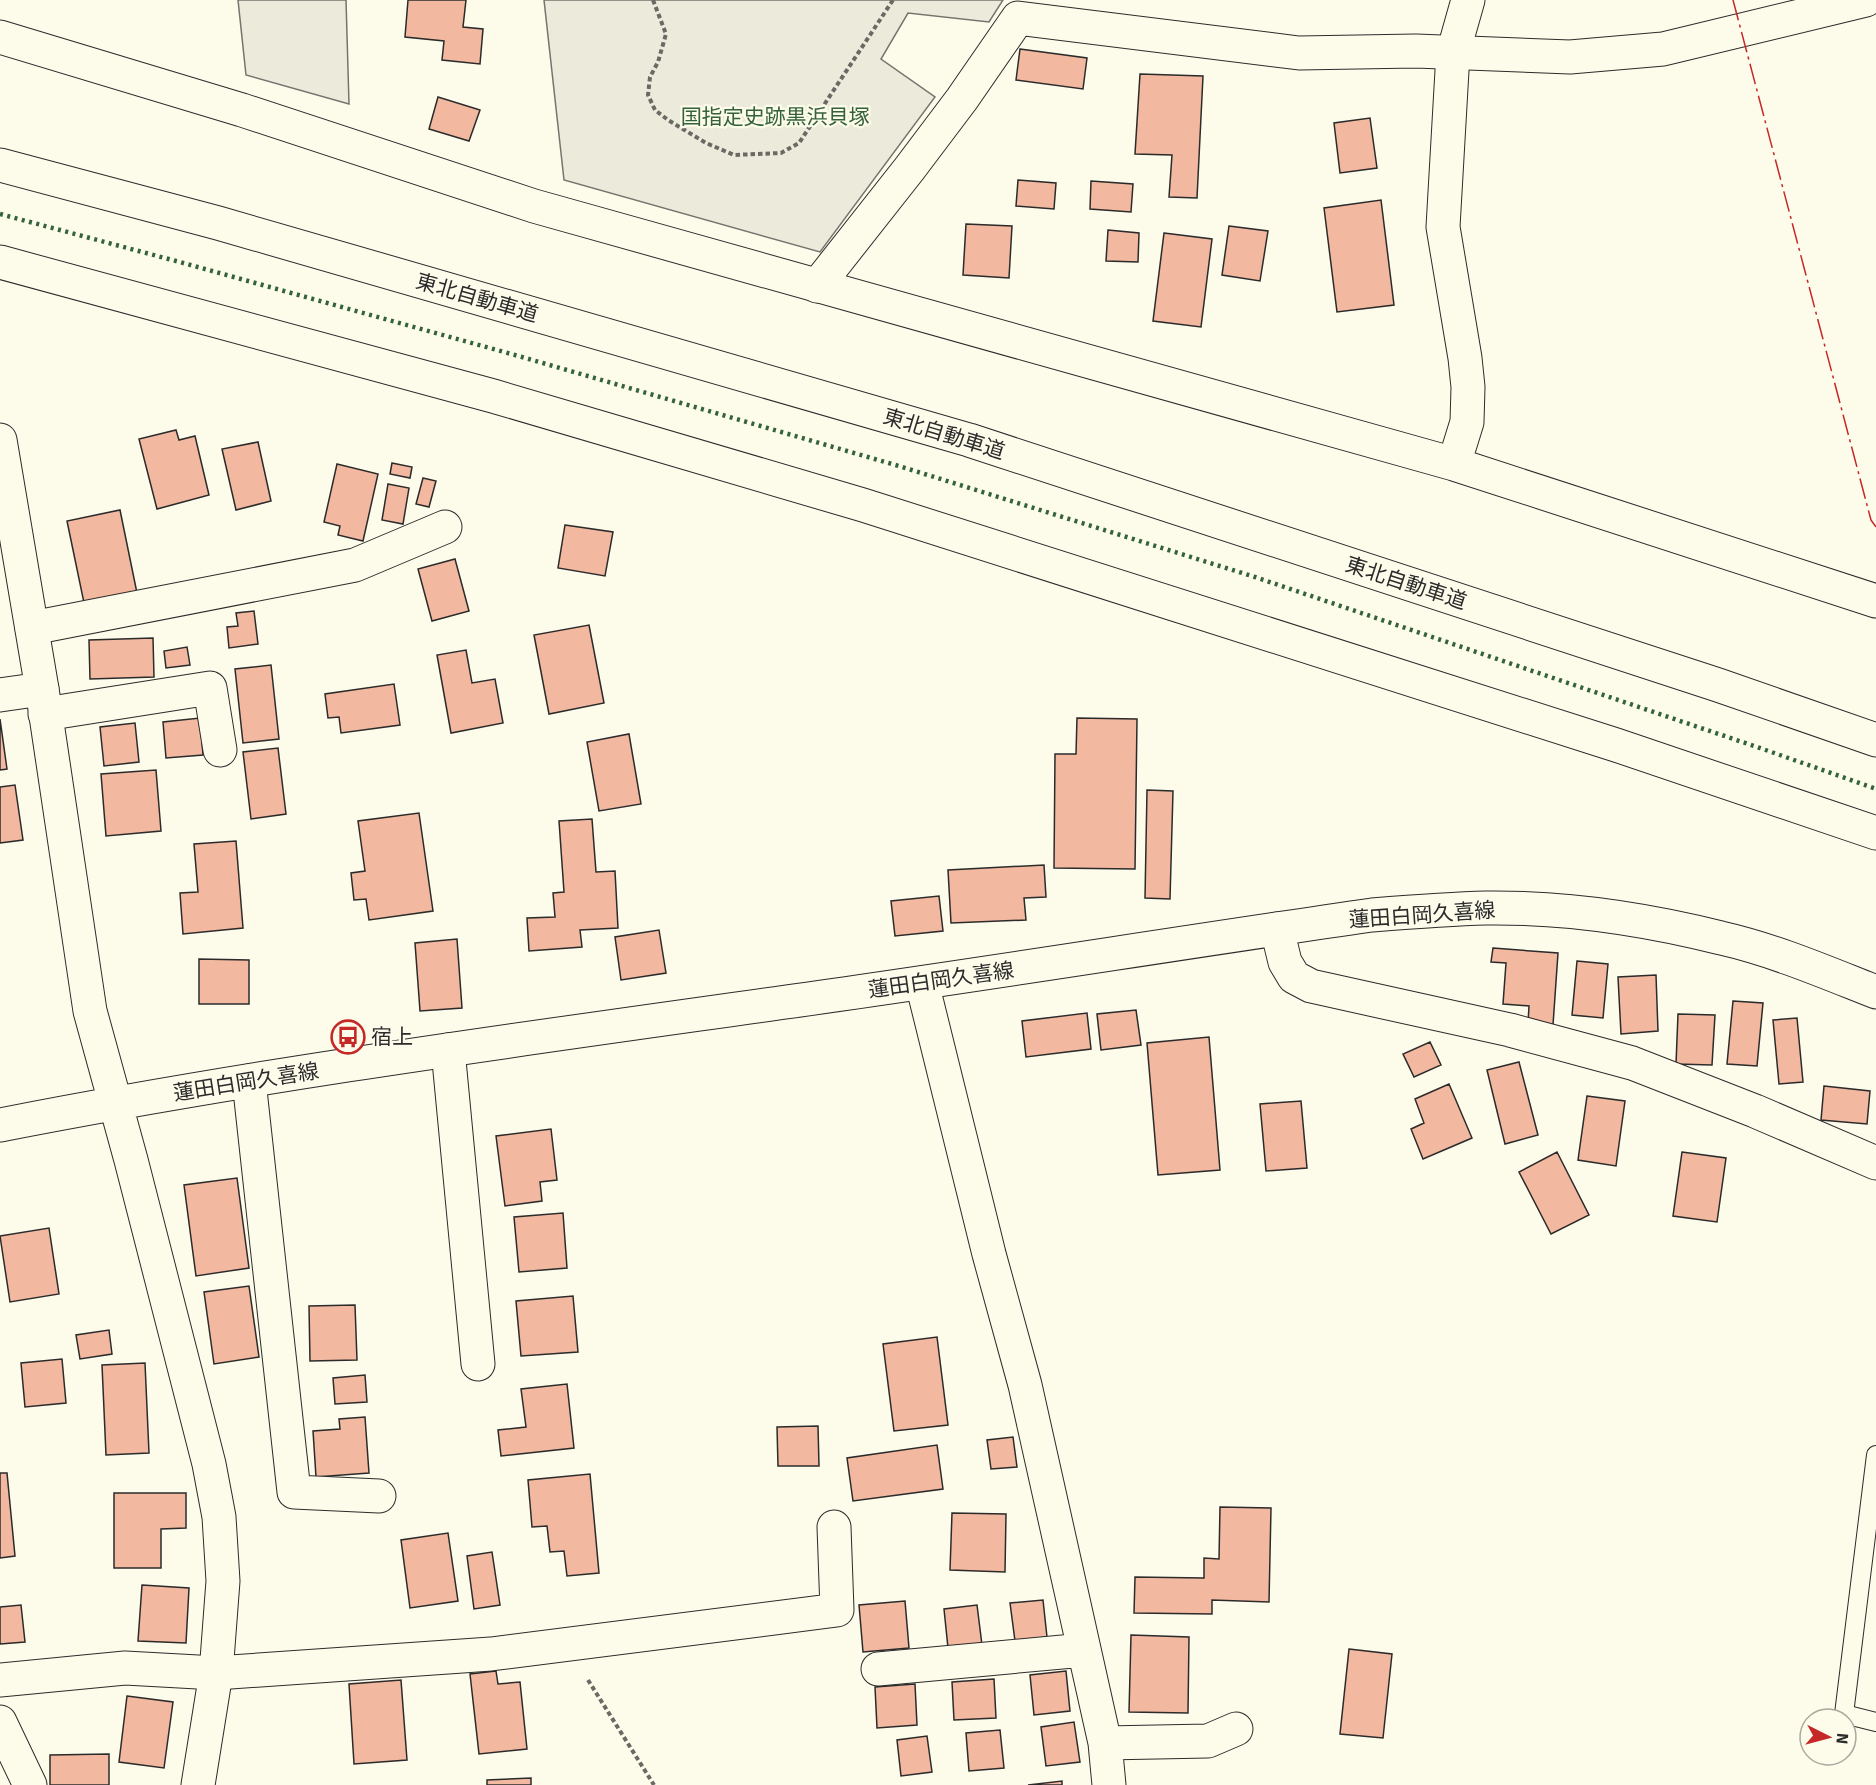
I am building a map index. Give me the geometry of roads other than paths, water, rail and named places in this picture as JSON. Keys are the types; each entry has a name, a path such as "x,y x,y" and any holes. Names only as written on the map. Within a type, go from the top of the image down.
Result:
{"main road":[{"path":"1454,464 1467,422 1468,387 1466,358 1443,227 1454,53 1468,0"},
{"path":"817,286 962,99 1023,9 1299,53 1416,51 1570,57 1663,49 1866,0"},
{"path":"0,37 242,110 534,206 1454,464 1876,601"},
{"name":"東北自動車道","path":"0,165 218,223 969,440 1718,685 1876,740"},
{"path":"0,262 493,396 863,505 1616,745 1876,833"},
{"path":"0,440 44,702 90,1011 116,1102 209,1464 217,1506 223,1581 216,1673 198,1785"},
{"path":"32,628 355,565 445,527"},
{"path":"0,695 44,702 210,688 220,750"},
{"name":"蓮田白岡久喜線","path":"0,1125 116,1102 448,1050 922,983 1372,915 1433,910 1488,908 1599,915 1723,938 1783,957 1876,992"},
{"path":"1277,929 1286,962 1294,977 1311,986 1510,1030 1632,1063 1876,1163"},
{"path":"922,983 989,1254 1025,1385 1105,1743 1109,1785"},
{"path":"448,1050 478,1364"},
{"path":"249,1082 294,1492 379,1496"},
{"path":"0,1680 125,1668 216,1673 491,1654 837,1610 834,1527"},
{"path":"878,1669 1084,1650"},
{"path":"0,1722 30,1785"},
{"path":"1105,1743 1208,1741 1236,1729"}],"lane":[{"path":"1876,1455 1845,1714 1876,1722"}],"place":[{"name":"宿上","path":"348,1037"}],"park label":[{"name":"国指定史跡黒浜貝塚","path":"775,117"}]}
